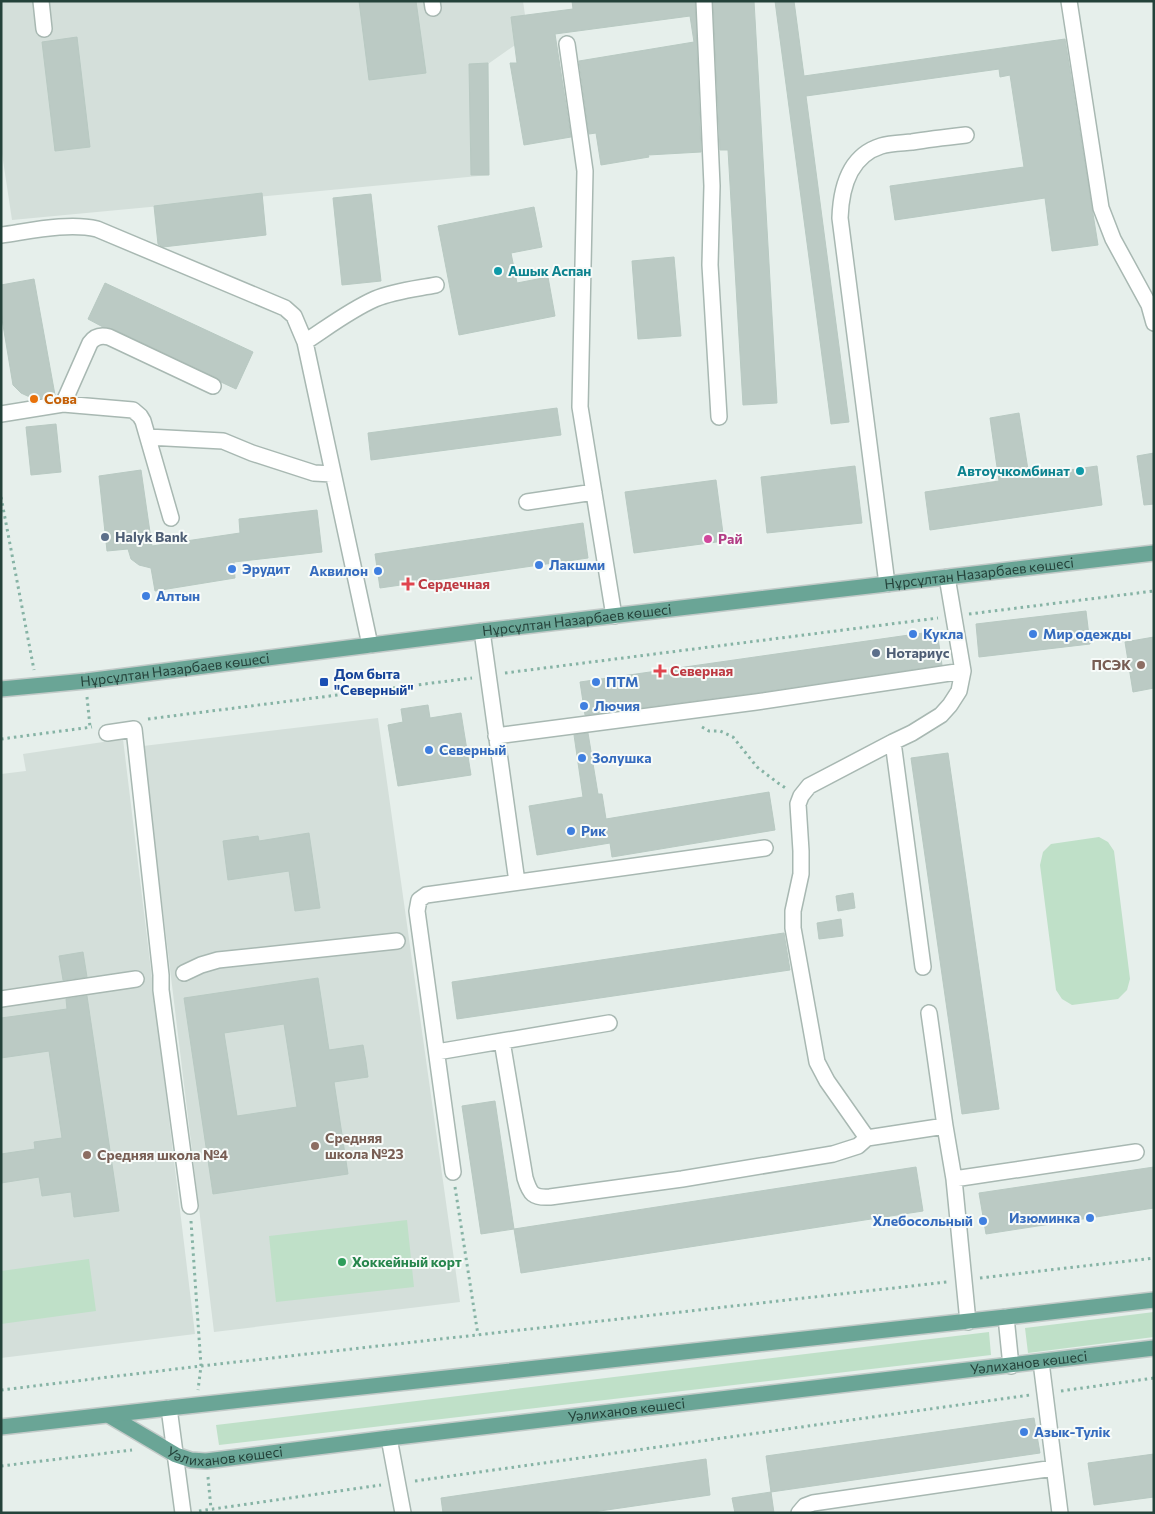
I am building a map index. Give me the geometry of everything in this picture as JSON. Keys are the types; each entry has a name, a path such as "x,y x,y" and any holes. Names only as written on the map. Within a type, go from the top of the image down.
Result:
{"main road":[{"name":"Нұрсұлтан Назарбаев көшесі","path":"1,689 86,681 482,631 1154,553"},
{"path":"1,1427 968,1322 1154,1300"},
{"name":"Уәлиханов көшесі","path":"110,1416 176,1455 192,1460 206,1461 1154,1348"}],"street":[{"path":"42,1 44,29"},
{"path":"704,1 712,186 710,265 720,417"},
{"path":"1069,1 1101,208 1113,239 1148,305 1154,323"},
{"path":"567,44 585,171 580,407 614,616"},
{"path":"887,584 840,218 843,190 848,174 856,161 867,152 881,146 966,135"},
{"path":"1,235 68,227 97,229 285,308 294,316 305,342 370,645"},
{"path":"305,342 347,314 375,299 398,292 436,285"},
{"path":"63,404 90,343 95,338 101,336 110,337 213,386"},
{"path":"1,414 63,404 133,410 140,416 148,437 171,518"},
{"path":"148,437 224,441 252,453 314,473 332,474"},
{"path":"527,502 594,492"},
{"path":"867,1138 827,1081 817,1062 793,928 793,911 801,874 798,804 801,796 809,786 912,734 941,714 959,691 963,671 947,577"},
{"path":"482,631 517,882"},
{"path":"496,736 963,671"},
{"path":"102,729 134,730 160,965 161,990 190,1206"},
{"path":"893,742 924,967"},
{"path":"452,1172 417,910 419,900 426,896 517,882 765,848"},
{"path":"184,973 218,960 397,941"},
{"path":"1,999 136,979"},
{"path":"929,1013 954,1179 968,1322"},
{"path":"437,1052 609,1023"},
{"path":"502,1041 525,1178 530,1191 538,1197 682,1179 832,1154 858,1146 867,1138 945,1126"},
{"path":"954,1179 1136,1152"},
{"path":"1006,1317 1012,1366"},
{"path":"1041,1362 1060,1513"},
{"path":"169,1408 176,1455 188,1512"},
{"path":"389,1438 403,1513"},
{"path":"799,1513 805,1506 813,1503 1054,1468"}],"path":[{"path":"1,497 37,685"},
{"path":"145,720 1154,591"},
{"path":"86,681 90,727"},
{"path":"693,710 697,721 702,726 709,731 720,731 733,738 757,767 778,783 801,796"},
{"path":"1,739 90,727 102,729"},
{"path":"452,1172 478,1335"},
{"path":"190,1206 201,1366"},
{"path":"1,1390 1154,1258"},
{"path":"188,1512 1154,1378"},
{"path":"1,1466 132,1450"},
{"path":"206,1461 211,1509"}],"shaded area":[{"path":"1,1 523,1 528,36 488,64 489,175 12,220 1,147"},
{"name":"Средняя школа №23","path":"378,718 460,1302 214,1332 143,746"},
{"name":"Средняя школа №4","path":"123,739 195,1334 1,1358 1,774 26,771 23,754"}],"green space":[{"path":"1099,837 1108,842 1114,851 1130,979 1127,990 1118,999 1072,1005 1062,999 1056,990 1040,865 1043,852 1051,844"},
{"name":"Хоккейный корт","path":"407,1220 414,1287 276,1302 269,1236"},
{"path":"89,1259 96,1311 1,1324 1,1271"},
{"path":"1154,1312 1154,1337 1028,1353 1025,1328"},
{"path":"989,1332 991,1355 219,1445 216,1425"}],"building":[{"path":"359,1 416,1 426,73 369,80"},
{"path":"572,1 695,1 701,152 648,155 649,157 601,165 596,133 589,134 579,61 694,42 690,16 555,34 571,137 524,145 510,63 517,63 511,17 573,9"},
{"path":"713,1 754,1 777,403 743,405 728,150 720,150"},
{"path":"775,1 794,1 804,76 1065,39 1098,245 1052,251 1045,198 895,220 890,186 1024,167 1010,75 1000,77 999,69 806,96 849,422 831,424"},
{"path":"77,37 90,147 55,151 42,42"},
{"path":"488,63 489,175 471,175 469,64"},
{"path":"262,193 266,235 163,247 158,244 154,206"},
{"path":"371,194 381,281 342,285 333,198"},
{"name":"Ашык Аспан","path":"534,207 542,247 511,253 517,283 548,277 555,316 459,335 438,226"},
{"path":"674,257 681,336 638,339 632,261"},
{"name":"Сова","path":"34,279 55,395 34,399 21,393 13,385 1,313 1,285"},
{"path":"105,283 253,352 236,389 217,378 88,319"},
{"path":"557,408 561,435 371,460 368,433"},
{"name":"Автоучкомбинат","path":"1019,413 1029,476 1097,466 1102,505 930,530 925,492 999,481 990,418"},
{"path":"56,424 61,472 31,475 26,427"},
{"path":"1154,453 1154,504 1144,505 1137,456"},
{"path":"855,466 862,523 767,533 761,477"},
{"path":"141,470 152,546 240,533 239,519 317,510 322,552 234,562 235,578 155,591 151,568 139,565 131,559 128,549 107,551 99,476"},
{"path":"716,480 724,541 634,553 625,492"},
{"path":"583,523 588,558 380,588 375,554"},
{"name":"Мир одежды","path":"1086,611 1090,644 979,657 976,624"},
{"path":"937,631 942,665 755,693 585,715 580,682"},
{"name":"ПСЭК","path":"1154,637 1154,688 1133,692 1125,642"},
{"name":"Северный","path":"428,705 430,718 461,713 471,775 398,786 388,725 403,722 401,709"},
{"path":"588,733 598,794 602,794 606,819 769,792 775,830 612,857 610,843 537,855 529,806 583,797 574,735"},
{"path":"948,753 999,1109 962,1114 911,758"},
{"path":"309,833 320,908 295,911 289,871 228,880 223,841 258,836 259,841"},
{"path":"853,893 855,908 838,911 836,896"},
{"path":"841,919 843,936 819,939 817,923"},
{"path":"784,933 790,970 457,1019 452,982"},
{"path":"83,952 87,977 63,980 59,956"},
{"name":"Средняя школа №23","path":"318,978 329,1050 363,1045 366,1062 368,1077 334,1082 348,1174 213,1194 184,998","holes":["284,1024 297,1107 237,1116 224,1033"]},
{"name":"Средняя школа №4","path":"87,996 119,1211 74,1217 71,1192 42,1196 39,1177 1,1183 1,1154 35,1149 34,1142 62,1138 49,1051 1,1058 1,1018 67,1009 66,999"},
{"path":"495,1101 514,1229 481,1234 462,1106"},
{"path":"916,1167 923,1211 521,1273 514,1229"},
{"path":"1154,1167 1154,1208 986,1234 979,1193"},
{"path":"1034,1418 1040,1453 771,1492 766,1456"},
{"path":"1154,1454 1154,1497 1094,1505 1088,1463"},
{"path":"706,1459 710,1495 586,1513 443,1513 441,1498"},
{"path":"771,1492 774,1513 735,1513 732,1498"}],"place":[{"name":"Ашык Аспан","path":"498,271"},
{"name":"Сова","path":"34,399"},
{"name":"Автоучкомбинат","path":"1080,471"},
{"name":"Halyk Bank","path":"105,537"},
{"name":"Рай","path":"708,539"},
{"name":"Лакшми","path":"539,565"},
{"name":"Эрудит","path":"232,569"},
{"name":"Аквилон","path":"378,571"},
{"name":"Сердечная","path":"408,584"},
{"name":"Алтын","path":"146,596"},
{"name":"Кукла","path":"913,634"},
{"name":"Мир одежды","path":"1033,634"},
{"name":"Нотариус","path":"876,653"},
{"name":"ПСЭК","path":"1141,665"},
{"name":"Северная","path":"660,671"},
{"name":"Дом быта \"Северный\"","path":"324,682"},
{"name":"ПТМ","path":"596,682"},
{"name":"Лючия","path":"584,706"},
{"name":"Северный","path":"429,750"},
{"name":"Золушка","path":"582,758"},
{"name":"Рик","path":"571,831"},
{"name":"Средняя школа №23","path":"315,1146"},
{"name":"Средняя школа №4","path":"87,1155"},
{"name":"Изюминка","path":"1090,1218"},
{"name":"Хлебосольный","path":"983,1221"},
{"name":"Хоккейный корт","path":"342,1262"},
{"name":"Азык-Тулiк","path":"1024,1432"}]}
